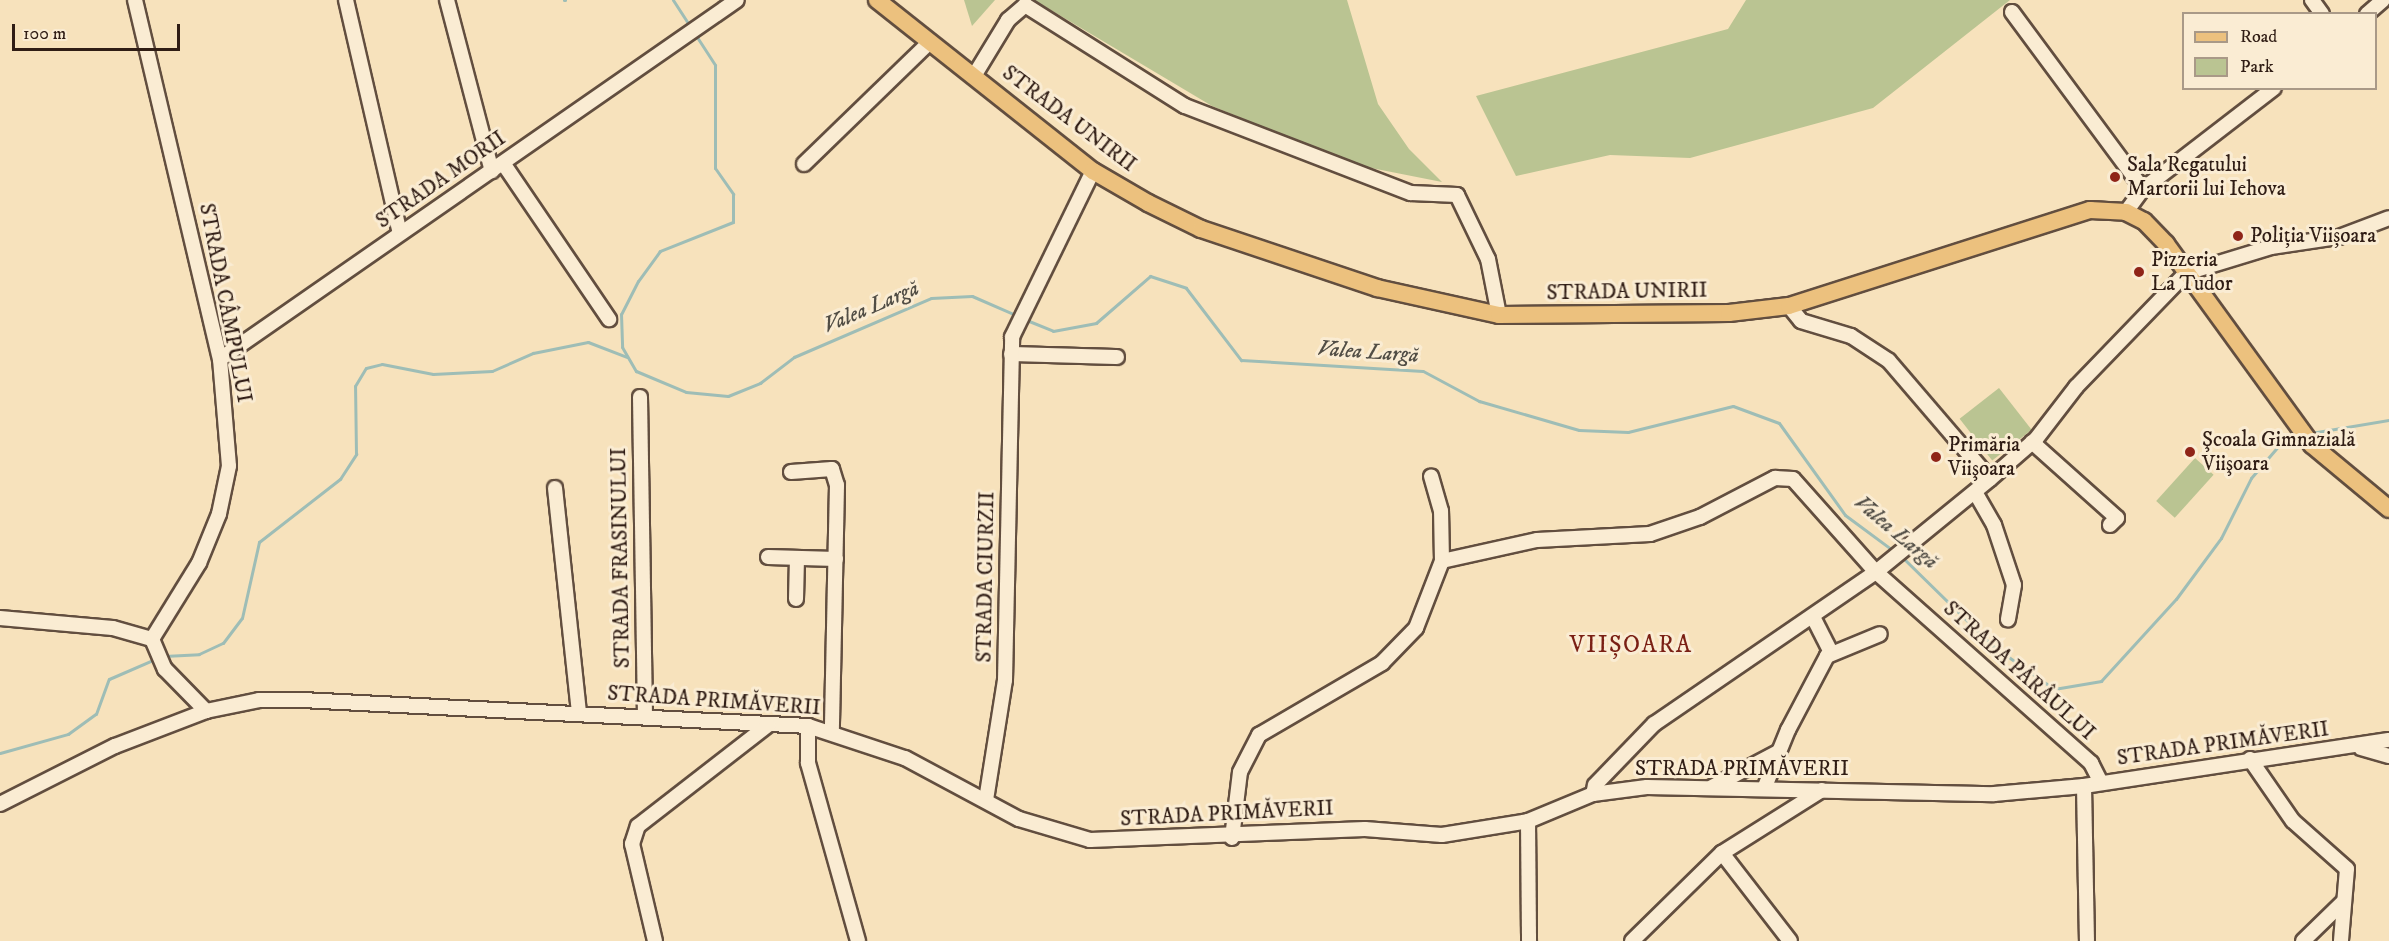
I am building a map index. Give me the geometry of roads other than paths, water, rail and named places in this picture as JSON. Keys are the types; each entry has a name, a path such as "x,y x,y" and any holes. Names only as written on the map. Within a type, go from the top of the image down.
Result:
{"main road":[{"name":"STRADA UNIRII","path":"877,0 1093,171 1223,237 1377,288 1499,315 1729,313 1789,306 2090,210 2126,212"},
{"path":"2126,212 2144,220 2186,273 2284,410 2312,445 2389,509"}],"street":[{"name":"STRADA CÂMPULUI","path":"135,0 220,359 229,466 219,514 199,563 155,644"},
{"path":"346,0 400,233"},
{"path":"447,0 497,167 609,319"},
{"name":"STRADA MORII","path":"220,359 737,0"},
{"path":"2369,12 2383,0"},
{"path":"974,76 1008,20 1025,5 1185,106 1411,193 1457,195 1488,258 1499,315"},
{"path":"2012,12 2143,189"},
{"path":"804,164 930,42"},
{"path":"2126,212 2143,189 2271,90"},
{"name":"STRADA CIURZII","path":"986,800 1005,680 1011,354 1014,331 1093,171"},
{"path":"1593,794 1595,785 1654,724 1813,617 1881,568 1990,479 2032,442 2076,387 2186,273 2271,247 2339,237 2389,218"},
{"path":"1789,306 1801,321 1851,336 1889,361 1990,479"},
{"path":"1011,354 1117,357"},
{"name":"STRADA FRASINULUI","path":"640,397 645,717"},
{"path":"2032,442 2117,518 2110,525"},
{"path":"791,472 835,472 836,559 832,730"},
{"path":"1232,838 1233,805 1248,749 1277,721 1382,663 1416,628 1442,561 1441,511 1431,476"},
{"name":"STRADA PÂRÂULUI","path":"1442,561 1537,540 1650,534 1783,476 1793,479 1881,568 2091,763 2101,783"},
{"path":"555,488 579,713"},
{"path":"1975,492 1994,525 2014,585 2008,618"},
{"path":"768,557 836,559"},
{"path":"796,598 797,558"},
{"path":"1813,617 1832,652"},
{"path":"0,618 113,628 155,644 163,664 206,711"},
{"path":"1764,789 1778,752 1832,652 1880,634"},
{"name":"STRADA PRIMĂVERII","path":"0,804 115,746 206,711 291,700 579,713 808,726 832,730 905,758 1018,819 1090,840 1232,838 1365,829 1442,835 1528,821 1593,794 1647,787 1994,794 2084,786 2302,749 2356,747"},
{"path":"654,941 632,844 638,826 768,725"},
{"path":"808,726 808,763 858,941"},
{"path":"2356,747 2389,740"},
{"path":"2356,747 2389,756"},
{"path":"1710,788 1778,752"},
{"path":"2250,759 2294,820 2347,869 2341,941"},
{"path":"2084,786 2087,941"},
{"path":"1632,941 1722,853 1822,790"},
{"path":"1528,821 1529,941"},
{"path":"1722,853 1790,941"},
{"path":"2303,941 2343,902"}],"waterway":[{"name":"Valea Largă","path":"673,0 690,26"},
{"name":"Valea Largă","path":"695,34 715,65 715,168 733,194 733,222 660,251 638,281 621,314 622,347 636,371 686,392 728,396 760,383 794,357 931,298 972,296 1018,316"},
{"name":"Valea Largă","path":"1024,319 1053,331 1096,323 1150,276 1186,288 1241,360 1423,371 1479,401 1579,430 1628,432 1733,406 1779,423 1845,515 1895,552"},
{"path":"164,656 199,654 223,643 242,618 259,542 340,479 356,454 355,386 366,368 382,364 433,374 492,371 533,353 588,342 627,357"},
{"name":"Valea Largă","path":"2311,433 2389,420"},
{"name":"Valea Largă","path":"1902,557 1993,646 2054,689 2101,681 2176,599 2221,538 2251,478 2281,443 2299,437"},
{"path":"0,753 68,734 96,714 109,679 155,659"}],"place":[{"name":"Sala Regatului Martorii lui Iehova","path":"2115,177"},
{"name":"Poliția Viișoara","path":"2238,236"},
{"name":"Pizzeria La Tudor","path":"2139,272"},
{"name":"Şcoala Gimnazială Viişoara","path":"2190,452"},
{"name":"Primăria Viişoara","path":"1936,457"}],"district":[{"name":"VIIȘOARA","path":"1631,646"}]}
